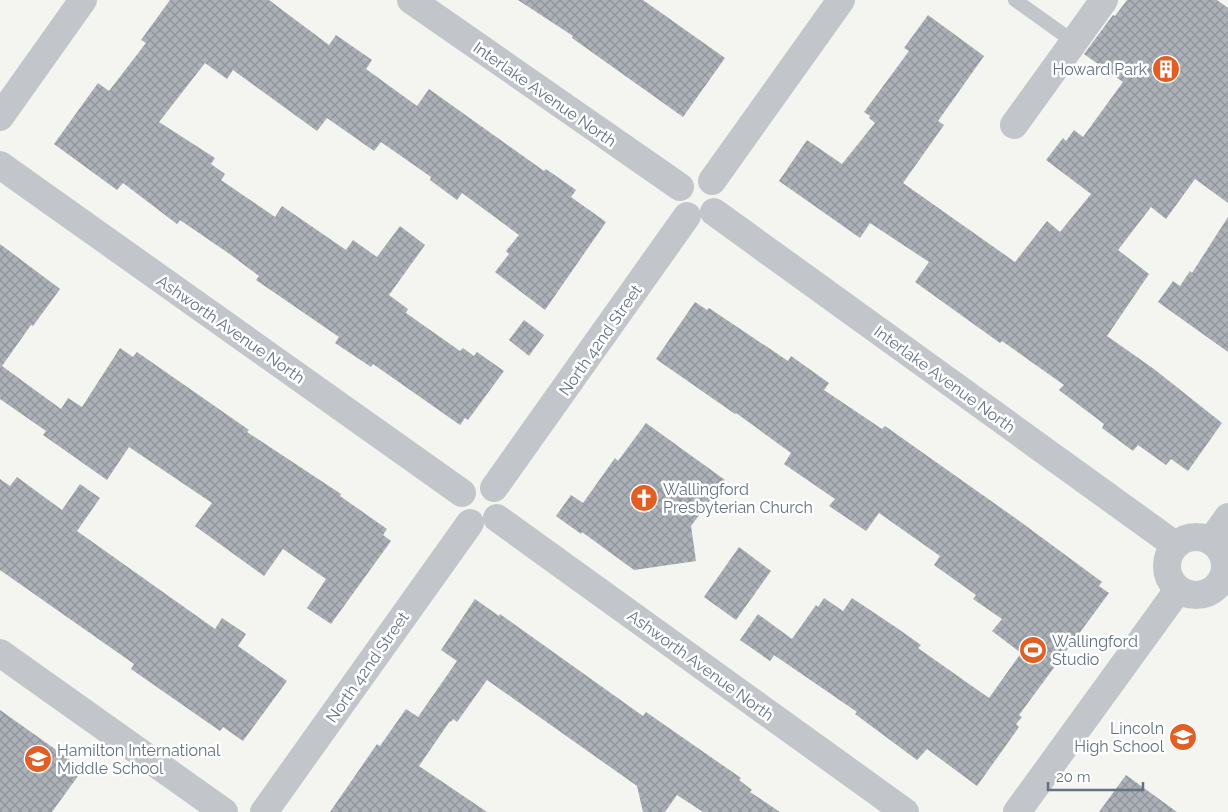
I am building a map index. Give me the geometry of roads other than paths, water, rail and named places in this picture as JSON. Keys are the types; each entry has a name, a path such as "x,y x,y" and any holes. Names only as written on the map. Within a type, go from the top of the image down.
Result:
{"street":[{"path":"0,117 83,0"},
{"name":"Interlake Avenue North","path":"411,0 680,187"},
{"path":"712,182 841,0"},
{"path":"1014,125 1104,0"},
{"name":"Ashworth Avenue North","path":"0,165 462,493"},
{"path":"695,176 712,182 718,189 720,196 719,203 714,212 705,218 698,219 687,216 680,209 677,202 680,187 688,179 695,176"},
{"name":"Interlake Avenue North","path":"714,212 1176,545"},
{"name":"North 42nd Street","path":"494,488 687,216"},
{"path":"476,483 483,483 494,488 502,501 502,508 497,518 488,525 481,526 470,522 462,516 459,509 462,493 470,486 476,483"},
{"path":"1211,541 1228,517"},
{"name":"Ashworth Avenue North","path":"497,518 905,812"},
{"name":"North 42nd Street","path":"264,812 470,522"},
{"path":"1199,536 1211,541 1222,552 1225,571 1222,580 1223,592 1197,596 1178,590 1171,582 1167,573 1168,555 1180,541 1189,537 1199,536"},
{"path":"1017,812 1178,590"},
{"path":"0,653 224,812"}],"lane":[{"path":"1015,0 1074,42"}],"place":[{"name":"Howard Park","path":"1166,69"},
{"name":"Wallingford Presbyterian Church","path":"644,498"},
{"name":"Wallingford Studio","path":"1033,650"},
{"name":"Lincoln High School","path":"1183,737"},
{"name":"Hamilton International Middle School","path":"38,759"}]}
